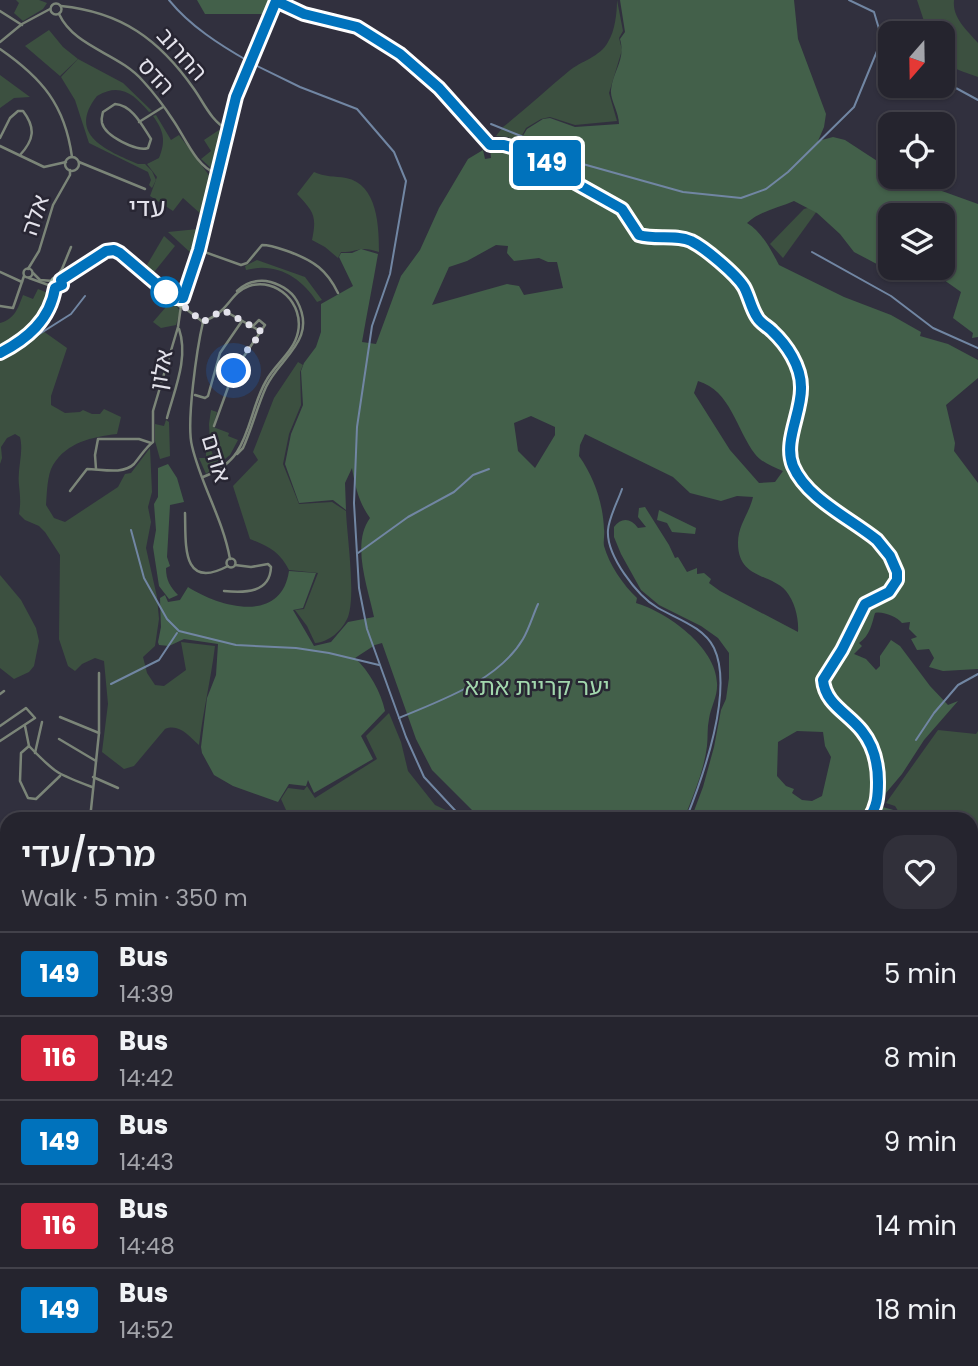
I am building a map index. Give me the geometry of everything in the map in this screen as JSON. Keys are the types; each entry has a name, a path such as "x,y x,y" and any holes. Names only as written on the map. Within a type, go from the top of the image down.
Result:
{"street":[{"path":"49,0 53,4 50,9 22,25 0,46 37,79 55,102 64,120 72,157 145,189"},
{"path":"70,491 88,469 120,470 132,466 153,442 155,401 199,250 236,97 247,65 276,1 304,14 357,27 400,54 439,88 490,145 504,145 536,154 572,181 622,209 639,235 677,237 693,242 741,283 756,316 774,332 790,353 800,374 800,406 790,453 791,462 814,493 877,540 897,572 897,580 889,592 865,604 842,650 823,680 825,694 860,728 874,752 878,772 878,812"},
{"name":"החרוב","path":"53,4 101,13 120,20 141,33 178,68 216,122 228,130"},
{"path":"58,14 61,6"},
{"name":"הדס","path":"50,9 53,14 58,14 67,28 79,38 117,59 134,72 164,106 205,168 217,174"},
{"path":"0,11 22,25"},
{"path":"119,104 127,107 139,122 151,139 148,148 142,150 111,134 101,120 107,107 119,104"},
{"path":"139,122 164,106"},
{"path":"0,138 12,115 23,111 33,134 29,145 20,155"},
{"path":"0,146 44,167 66,162 72,157"},
{"path":"66,162 66,167 70,170 77,169 79,162"},
{"name":"אלה","path":"27,277 24,271 28,269 42,245 50,212 70,170"},
{"path":"199,250 241,265 247,263 262,245 272,246 317,264 338,292"},
{"path":"0,353 23,340 40,323 52,302 56,283 71,247"},
{"path":"28,269 40,280 56,283 102,252 114,250 203,322 223,310 233,297 251,286 266,285 288,295 294,303 299,323 294,343 264,384 235,455 220,468 203,477"},
{"path":"0,272 22,282"},
{"path":"0,306 13,308 22,282 33,273"},
{"path":"27,277 56,283"},
{"path":"223,310 262,332"},
{"path":"194,395 205,398 208,396 220,353 243,321"},
{"path":"214,426 230,378 265,325 263,321 257,321 252,327"},
{"name":"אודם","path":"203,322 190,440 222,525 230,559"},
{"name":"אלון","path":"167,418 182,358 178,327"},
{"path":"96,469 97,439 139,439 151,443"},
{"path":"185,513 186,551 190,565 197,570 207,573 235,565 251,567 268,564 271,567 266,583 258,589 246,592 225,591"},
{"path":"228,566 230,559 234,560 235,565"},
{"path":"90,812 99,733 99,673"},
{"path":"0,694 4,691"},
{"path":"0,726 26,708 35,718 0,741"},
{"path":"60,718 99,733"},
{"path":"35,753 42,722"},
{"path":"25,725 29,746 50,769 60,776 92,787"},
{"path":"59,739 96,761"},
{"path":"29,746 23,749 20,758 20,781 28,798 36,799 60,776"},
{"path":"93,777 118,788"},
{"path":"873,812 877,806"}],"green space":[{"path":"16,0 39,0 47,3 43,9 23,21 14,13 19,3"},
{"path":"197,0 271,0 264,14 205,14"},
{"path":"617,0 623,31 619,38 622,50 609,93 617,121 575,125 550,117 526,128 518,143 508,137 496,136 569,71 605,47 614,27"},
{"name":"יער קריית אתא","path":"620,0 794,0 798,39 826,114 818,141 833,137 845,140 878,162 878,189 936,189 978,204 978,337 972,338 973,333 953,318 961,292 944,280 955,280 955,203 878,203 878,265 854,252 840,234 817,213 794,201 763,213 747,223 762,236 779,265 844,297 891,315 921,332 920,336 948,344 978,360 978,378 946,405 955,443 954,451 978,483 978,669 943,671 929,667 934,658 929,649 917,650 911,639 917,637 909,629 910,622 902,623 890,615 875,613 868,633 859,643 862,646 854,654 866,659 876,670 880,666 880,656 891,640 900,646 948,705 958,701 924,740 902,774 880,800 879,806 897,812 694,812 703,787 726,699 729,653 718,638 701,626 659,605 641,590 621,554 614,537 614,527 626,520 638,528 646,527 638,517 639,508 645,507 675,558 678,557 687,572 697,568 697,574 704,573 711,579 709,583 720,591 798,632 796,611 786,591 749,569 739,555 740,531 753,497 737,496 721,501 690,493 673,477 585,434 579,456 597,491 602,510 604,546 613,567 637,598 636,603 662,614 688,633 699,644 715,670 717,688 708,722 706,755 687,812 474,812 432,770 416,739 382,643 355,658 374,682 385,711 361,736 373,759 314,793 308,780 306,786 289,784 278,802 233,786 214,775 201,747 207,698 216,675 218,644 184,639 169,646 159,645 160,598 165,595 168,602 180,600 188,587 216,601 231,605 262,605 274,599 284,588 289,571 316,573 303,608 293,610 314,646 331,642 348,622 374,617 361,553 364,529 370,518 358,494 352,468 345,483 346,510 333,500 299,503 285,464 291,434 303,405 301,371 316,347 321,332 321,304 353,286 339,257 341,253 352,253 361,249 378,254 362,342 376,344 401,276 420,250 439,208 468,159 483,150 485,159 491,158 490,147 497,137 507,138 518,144 527,129 543,119 550,118 575,127 619,124 611,90 621,46 620,39 625,32","holes":["496,245 508,246 507,253 514,261 539,258 557,262 563,288 524,295 519,286 507,284 432,305 449,267 467,261","698,381 709,386 726,402 755,454 764,462 783,471 775,482 759,483 730,450 694,393","531,416 555,427 555,435 535,468 518,451 514,423","797,731 823,732 825,746 831,757 822,796 812,801 802,800 792,793 794,789 786,786 777,776 778,742"]},
{"path":"917,0 954,0 958,18 978,43 978,77 956,68 956,21 924,21"},
{"path":"49,30 63,47 78,59 60,76 25,46"},
{"path":"78,59 123,83 152,111 149,112 132,95 113,90 97,96 86,121 88,131 104,147 138,164 145,164 152,171 156,180 152,188 149,185 151,180 148,172 89,143 75,100 61,77"},
{"path":"0,75 30,97 14,98 0,108"},
{"path":"156,115 171,140 179,135 211,178 202,215 183,198 173,211 150,196 157,177 147,164 159,158 163,146 162,131 153,116"},
{"path":"219,130 223,133 212,169 201,159 211,151 204,140"},
{"path":"314,172 346,178 365,189 375,208 379,252 363,249 341,252 338,258 312,240 313,215 297,194"},
{"path":"811,207 817,211 783,258 770,244 804,209"},
{"path":"198,229 192,254 168,232"},
{"path":"164,236 175,246 151,276 144,270"},
{"path":"257,260 305,277 322,300 317,302 303,285 277,270 246,270 245,266"},
{"path":"38,289 53,295 43,314 26,334 0,351 0,323 13,316 23,295 33,299"},
{"path":"172,300 180,311 176,325 161,328 153,322"},
{"path":"43,331 67,348 51,396 51,405 65,413 83,410 100,414 104,409 121,417 117,434 81,442 59,457 50,474 46,505 54,518 65,522 118,487 125,474 131,473 150,448 152,492 148,507 151,522 146,548 159,619 155,646 143,657 147,673 155,685 164,686 186,670 181,642 215,646 199,745 179,729 165,729 134,766 124,769 102,752 108,704 104,661 95,658 75,671 68,666 59,639 60,555 39,526 19,514 20,437 15,434 7,438 1,447 0,464 0,357"},
{"path":"298,362 303,365 300,372 301,405 289,434 283,464 299,504 332,502 346,511 350,565 351,594 348,617 334,635 315,643 295,610 304,609 318,573 289,570 273,550 250,539 233,486 258,460 253,452 274,398"},
{"path":"211,410 217,412 213,427 238,440 230,455 206,474 199,458 206,458 206,451 211,450 213,455 221,451 218,442 210,442"},
{"path":"166,420 169,422 170,456 160,459 155,441 155,424 164,426"},
{"path":"168,464 177,478 184,502 170,505 167,557 170,566 166,568 166,572 169,583 178,595 169,599 159,586 153,547 158,468"},
{"path":"659,510 696,528 695,534 672,532 667,523 657,520"},
{"path":"0,575 21,600 36,628 39,641 34,666 29,672 14,679 0,668"},
{"path":"389,713 401,742 408,771 435,805 450,812 286,812 281,799 288,788 304,790 307,786 315,798 377,759 366,736"},
{"path":"938,730 976,734 978,731 978,812 899,812 895,806 886,803"}],"waterway":[{"path":"169,0 196,27 248,61"},
{"path":"849,0 874,12 878,26"},
{"path":"491,124 572,161 683,192 741,198 766,189 788,172 854,107 878,49"},
{"path":"253,64 300,87 357,109 394,152 406,181 390,274 372,326 357,427 354,503 359,588 367,629 406,737 424,777 456,812"},
{"path":"956,88 978,100"},
{"path":"812,252 891,296 933,328 978,348"},
{"path":"0,359 71,314 85,296"},
{"path":"358,553 408,517 454,492 473,475 489,469"},
{"path":"622,489 608,530 617,563 632,585 650,602 704,634 714,648 719,666 720,687 714,734 689,812"},
{"path":"131,530 144,578 167,619 179,631 236,645 296,648 379,665"},
{"path":"399,718 467,688 499,667 523,639 538,604"},
{"path":"111,684 159,660 177,633"},
{"path":"916,740 958,685 978,674"}],"bus line":[{"name":"149","path":"0,353 30,335 52,302 55,288 62,285 61,280 102,252 117,251 173,298 183,298 199,250 236,97 247,65 276,1 304,14 357,27 400,54 439,88 490,145 504,145 536,154 572,181 622,209 635,233 639,235 677,237 699,246 741,283 756,316 774,332 790,353 800,374 801,387 800,406 792,437 791,462 807,487 877,540 890,556 897,572 897,580 889,592 865,604 842,650 823,680 825,694 860,728 874,752 878,772 877,806 873,812"}],"district":[{"name":"עדי","path":"147,207"}],"route":[{"path":"166,292 203,322 223,310 262,332 234,371"}]}
